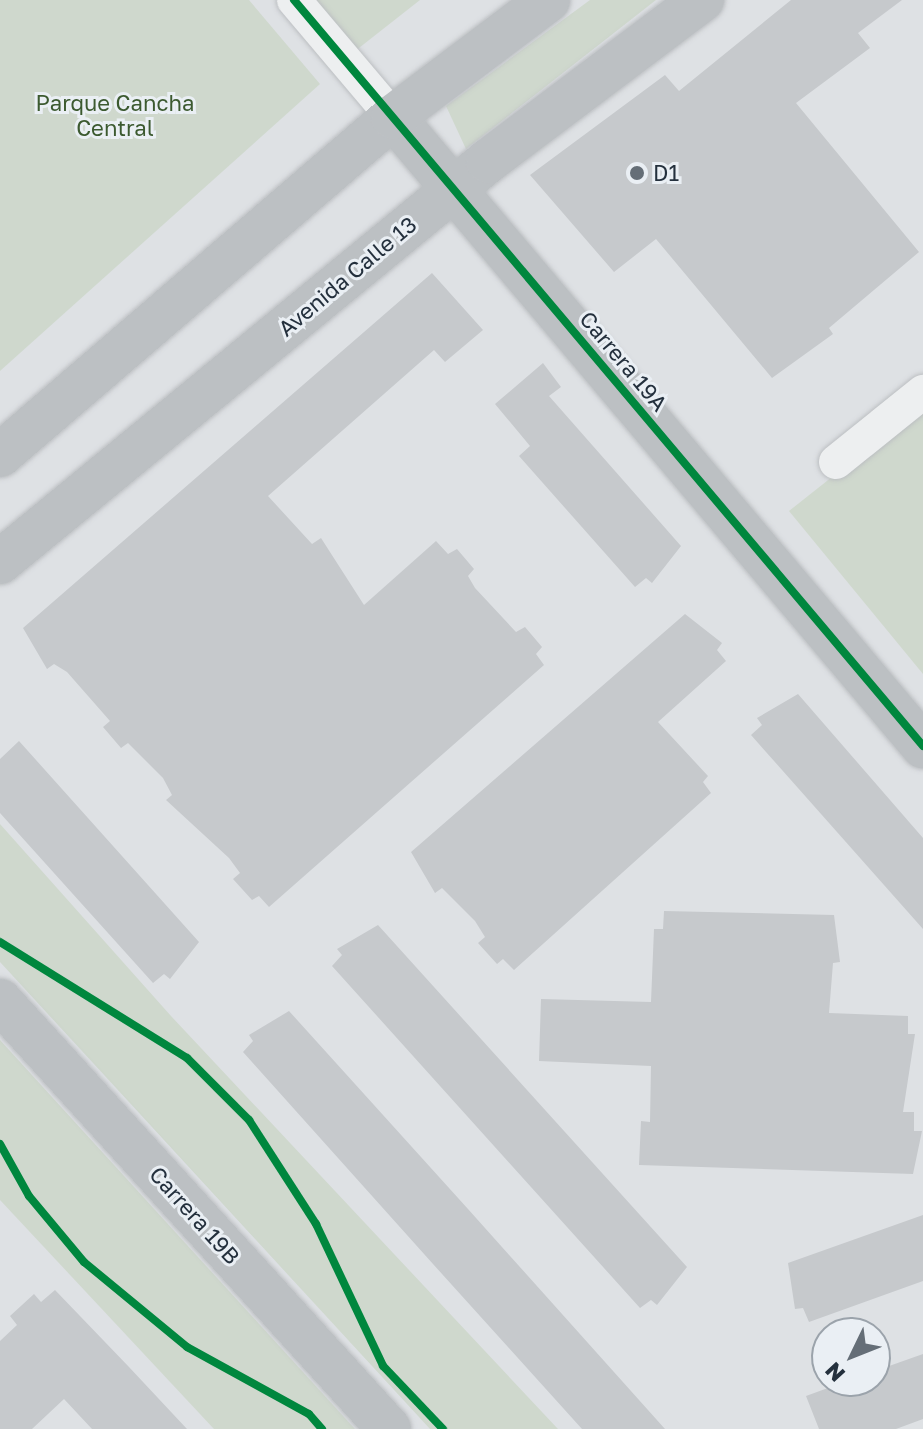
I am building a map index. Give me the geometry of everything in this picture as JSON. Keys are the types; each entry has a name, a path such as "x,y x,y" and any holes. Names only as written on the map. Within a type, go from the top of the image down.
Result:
{"street":[{"name":"Carrera 19A","path":"294,0 923,746"},
{"path":"0,455 393,117 548,0"},
{"name":"Avenida Calle 13","path":"0,562 454,189 702,0"},
{"path":"836,462 923,392"},
{"name":"Carrera 19B","path":"0,1001 389,1429"}],"green space":[{"name":"Parque Cancha Central","path":"0,0 249,0 320,84 0,371"},
{"path":"306,0 420,0 350,55"},
{"path":"590,0 656,0 466,149 446,106"},
{"path":"923,405 923,674 789,511"},
{"path":"0,824 171,1016 558,1429 430,1429 0,962"},
{"path":"0,1040 355,1429 214,1429 0,1200"}],"building":[{"path":"791,0 902,0 858,33 870,48 796,103 919,252 829,328 833,334 772,378 656,239 614,272 530,175 665,75 679,91"},
{"path":"432,273 483,330 445,362 434,350 268,496 312,544 321,538 364,605 436,541 448,554 457,549 474,569 468,576 475,588 516,632 525,627 542,647 536,654 544,665 269,907 259,896 252,900 233,879 240,873 229,858 166,800 172,795 163,778 128,743 121,748 103,727 110,721 67,672 54,664 47,669 23,628"},
{"path":"543,363 561,387 549,396 681,546 652,583 646,578 635,587 519,456 530,446 495,404"},
{"path":"685,614 722,643 717,650 726,661 658,722 708,776 703,782 711,793 514,970 503,959 497,964 478,943 485,937 475,921 442,888 435,893 411,852"},
{"path":"798,694 923,838 923,929 751,735 762,725 757,718"},
{"path":"19,741 199,942 170,979 164,974 153,983 0,813 0,759"},
{"path":"664,911 834,915 840,962 833,963 829,1013 908,1016 908,1034 915,1034 903,1112 914,1112 914,1131 922,1131 913,1174 639,1165 641,1121 650,1122 651,1066 539,1061 541,999 651,1002 654,929 663,929"},
{"path":"378,925 687,1267 657,1305 651,1300 640,1308 332,966 342,955 337,949"},
{"path":"289,1011 665,1429 582,1429 433,1264 243,1052 253,1041 249,1035"},
{"path":"923,1215 923,1281 823,1317 811,1317 809,1322 803,1308 795,1309 788,1263"},
{"path":"55,1290 187,1429 92,1429 64,1399 32,1429 0,1429 0,1341 17,1325 10,1316 34,1294 41,1302"},
{"path":"923,1354 923,1419 896,1429 819,1429 806,1396 891,1397 891,1365"}],"cycle path":[{"path":"294,0 923,746"},
{"path":"0,942 187,1058 249,1120 316,1224 383,1366 443,1429"},
{"path":"0,1144 29,1196 84,1262 187,1347 309,1414 322,1429"}],"place":[{"name":"D1","path":"637,173"}]}
